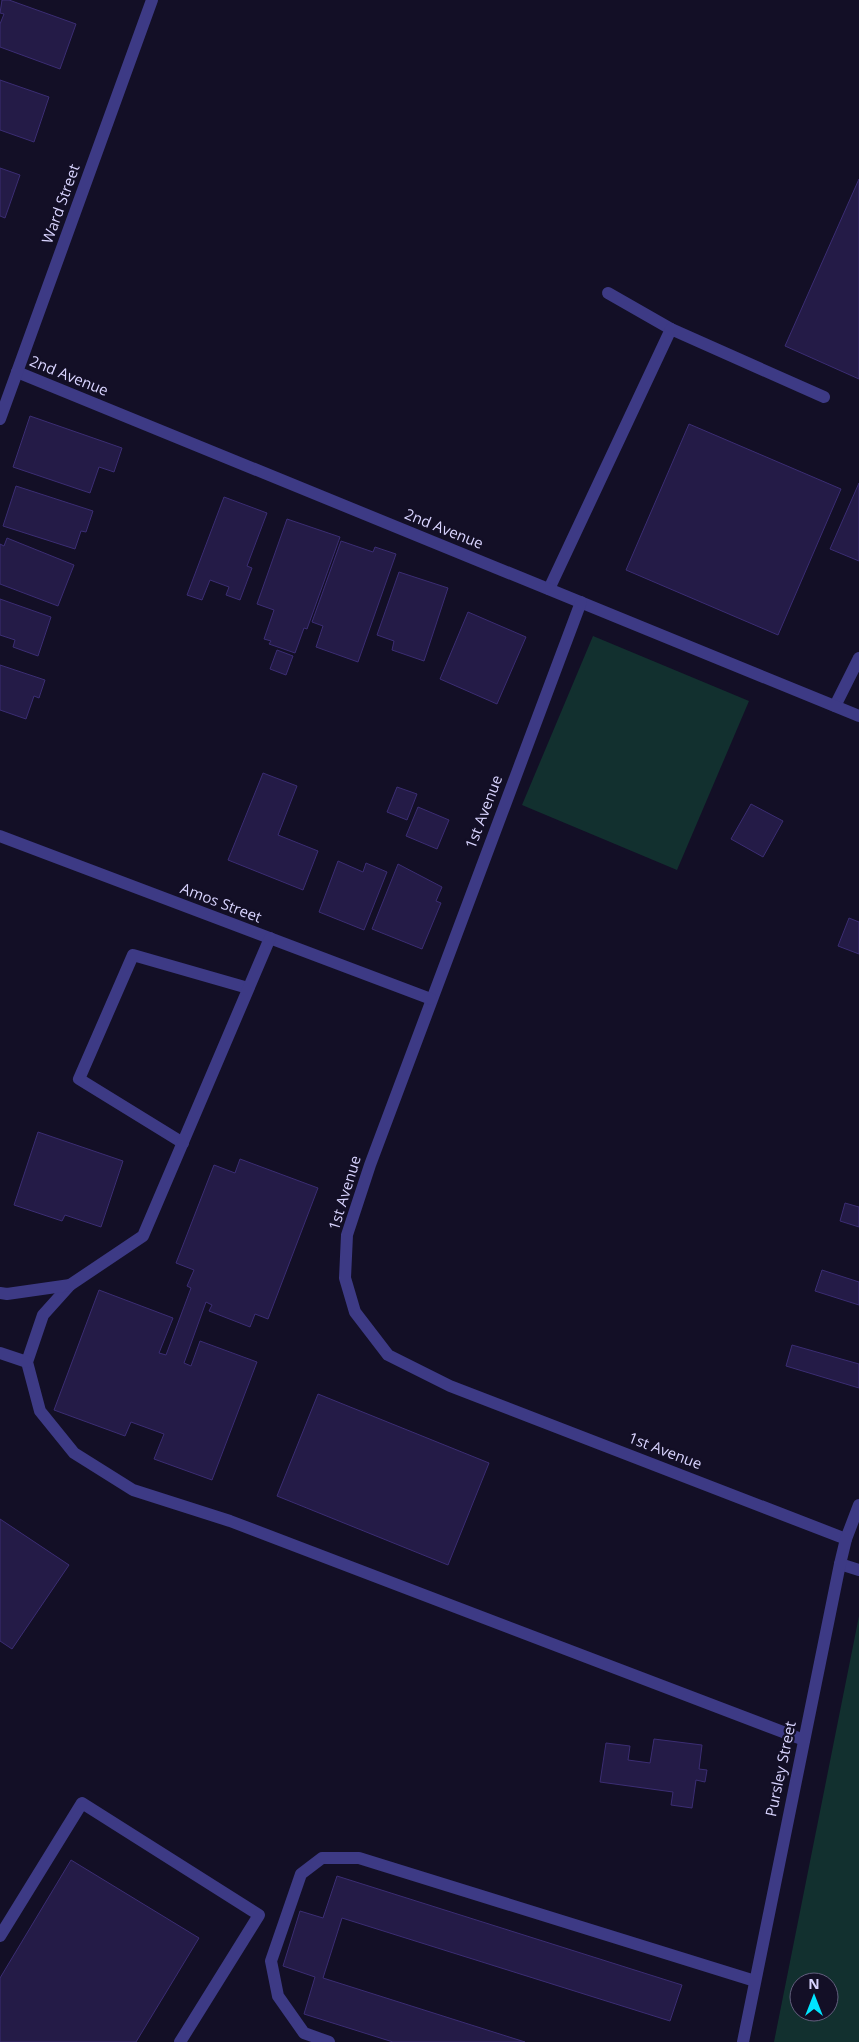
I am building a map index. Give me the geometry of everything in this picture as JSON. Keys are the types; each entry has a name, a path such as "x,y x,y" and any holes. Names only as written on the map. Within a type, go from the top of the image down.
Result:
{"street":[{"name":"Ward Street","path":"0,419 152,0"},
{"path":"608,293 671,330 824,397"},
{"path":"549,589 671,330"},
{"name":"2nd Avenue","path":"17,372 859,716"},
{"name":"1st Avenue","path":"581,602 370,1165 347,1235 345,1278 355,1312 388,1355 450,1386 846,1538"},
{"path":"835,706 859,658"},
{"name":"Amos Street","path":"0,836 431,999"},
{"path":"270,938 143,1236 70,1285 43,1315 27,1362 40,1411 74,1453 133,1490 230,1521 804,1740"},
{"path":"183,1143 79,1079 133,955 248,988"},
{"path":"0,1293 7,1294 70,1285"},
{"path":"0,1353 27,1362"},
{"name":"Pursley Street","path":"743,2042 840,1564 846,1538 859,1505"},
{"path":"840,1564 859,1570"},
{"path":"0,1936 82,1802 259,1915 180,2042"},
{"path":"329,2042 304,2033 278,1996 271,1961 301,1874 322,1858 359,1858 755,1981"}],"green space":[{"path":"593,636 749,701 677,870 522,805"},
{"path":"859,1616 859,2042 774,2042"}],"building":[{"path":"2,0 9,0 76,24 60,69 0,47 0,24 4,14 0,13"},
{"path":"0,80 49,97 34,142 0,130"},
{"path":"0,168 20,175 5,218 0,216"},
{"path":"859,179 859,379 785,346"},
{"path":"30,416 122,448 114,472 99,467 90,493 13,467"},
{"path":"689,424 841,489 778,635 626,570"},
{"path":"859,483 859,561 830,549"},
{"path":"16,486 93,511 86,532 81,531 75,549 3,526"},
{"path":"224,497 267,513 247,566 252,568 240,600 226,595 229,587 210,580 202,600 187,595"},
{"path":"287,519 340,537 307,629 304,628 295,653 269,644 271,641 264,639 274,610 257,604"},
{"path":"7,538 74,565 58,606 0,584 0,544 4,546"},
{"path":"341,541 373,552 375,547 396,554 358,662 316,647 323,626 312,622"},
{"path":"399,572 448,588 424,661 392,650 394,641 377,635"},
{"path":"0,599 51,617 38,656 13,647 15,640 0,635"},
{"path":"468,612 526,637 497,704 440,679"},
{"path":"277,650 293,656 286,675 270,669"},
{"path":"0,665 45,680 39,698 34,696 26,719 0,710"},
{"path":"263,773 297,786 278,835 318,851 303,890 228,860"},
{"path":"397,787 417,794 407,820 387,812"},
{"path":"751,804 783,821 763,857 731,839"},
{"path":"418,807 449,820 437,849 406,836"},
{"path":"338,861 363,872 366,863 387,872 364,930 319,912"},
{"path":"398,864 442,887 436,901 441,903 422,949 372,929"},
{"path":"849,918 859,922 859,954 838,946"},
{"path":"38,1132 123,1161 101,1227 65,1215 62,1221 14,1205"},
{"path":"240,1159 318,1188 268,1319 255,1314 250,1327 209,1311 212,1305 206,1302 184,1363 191,1366 200,1341 257,1362 212,1480 154,1459 164,1434 131,1422 125,1436 54,1410 99,1290 173,1318 159,1353 166,1355 191,1288 187,1286 194,1270 176,1263 214,1165 235,1173"},
{"path":"845,1203 859,1207 859,1227 840,1221"},
{"path":"822,1270 859,1282 859,1305 815,1291"},
{"path":"792,1345 859,1364 859,1388 786,1366"},
{"path":"318,1394 489,1463 448,1565 277,1496"},
{"path":"0,1519 69,1565 12,1649 0,1641"},
{"path":"654,1739 702,1745 699,1769 707,1770 705,1782 696,1780 692,1808 671,1805 673,1792 600,1782 606,1743 630,1746 628,1760 650,1763"},
{"path":"71,1860 199,1938 136,2042 0,2042 0,1978"},
{"path":"337,1876 682,1985 670,2021 342,1918 323,1978 525,2042 393,2042 304,2014 315,1977 283,1966 300,1911 323,1918"}]}
